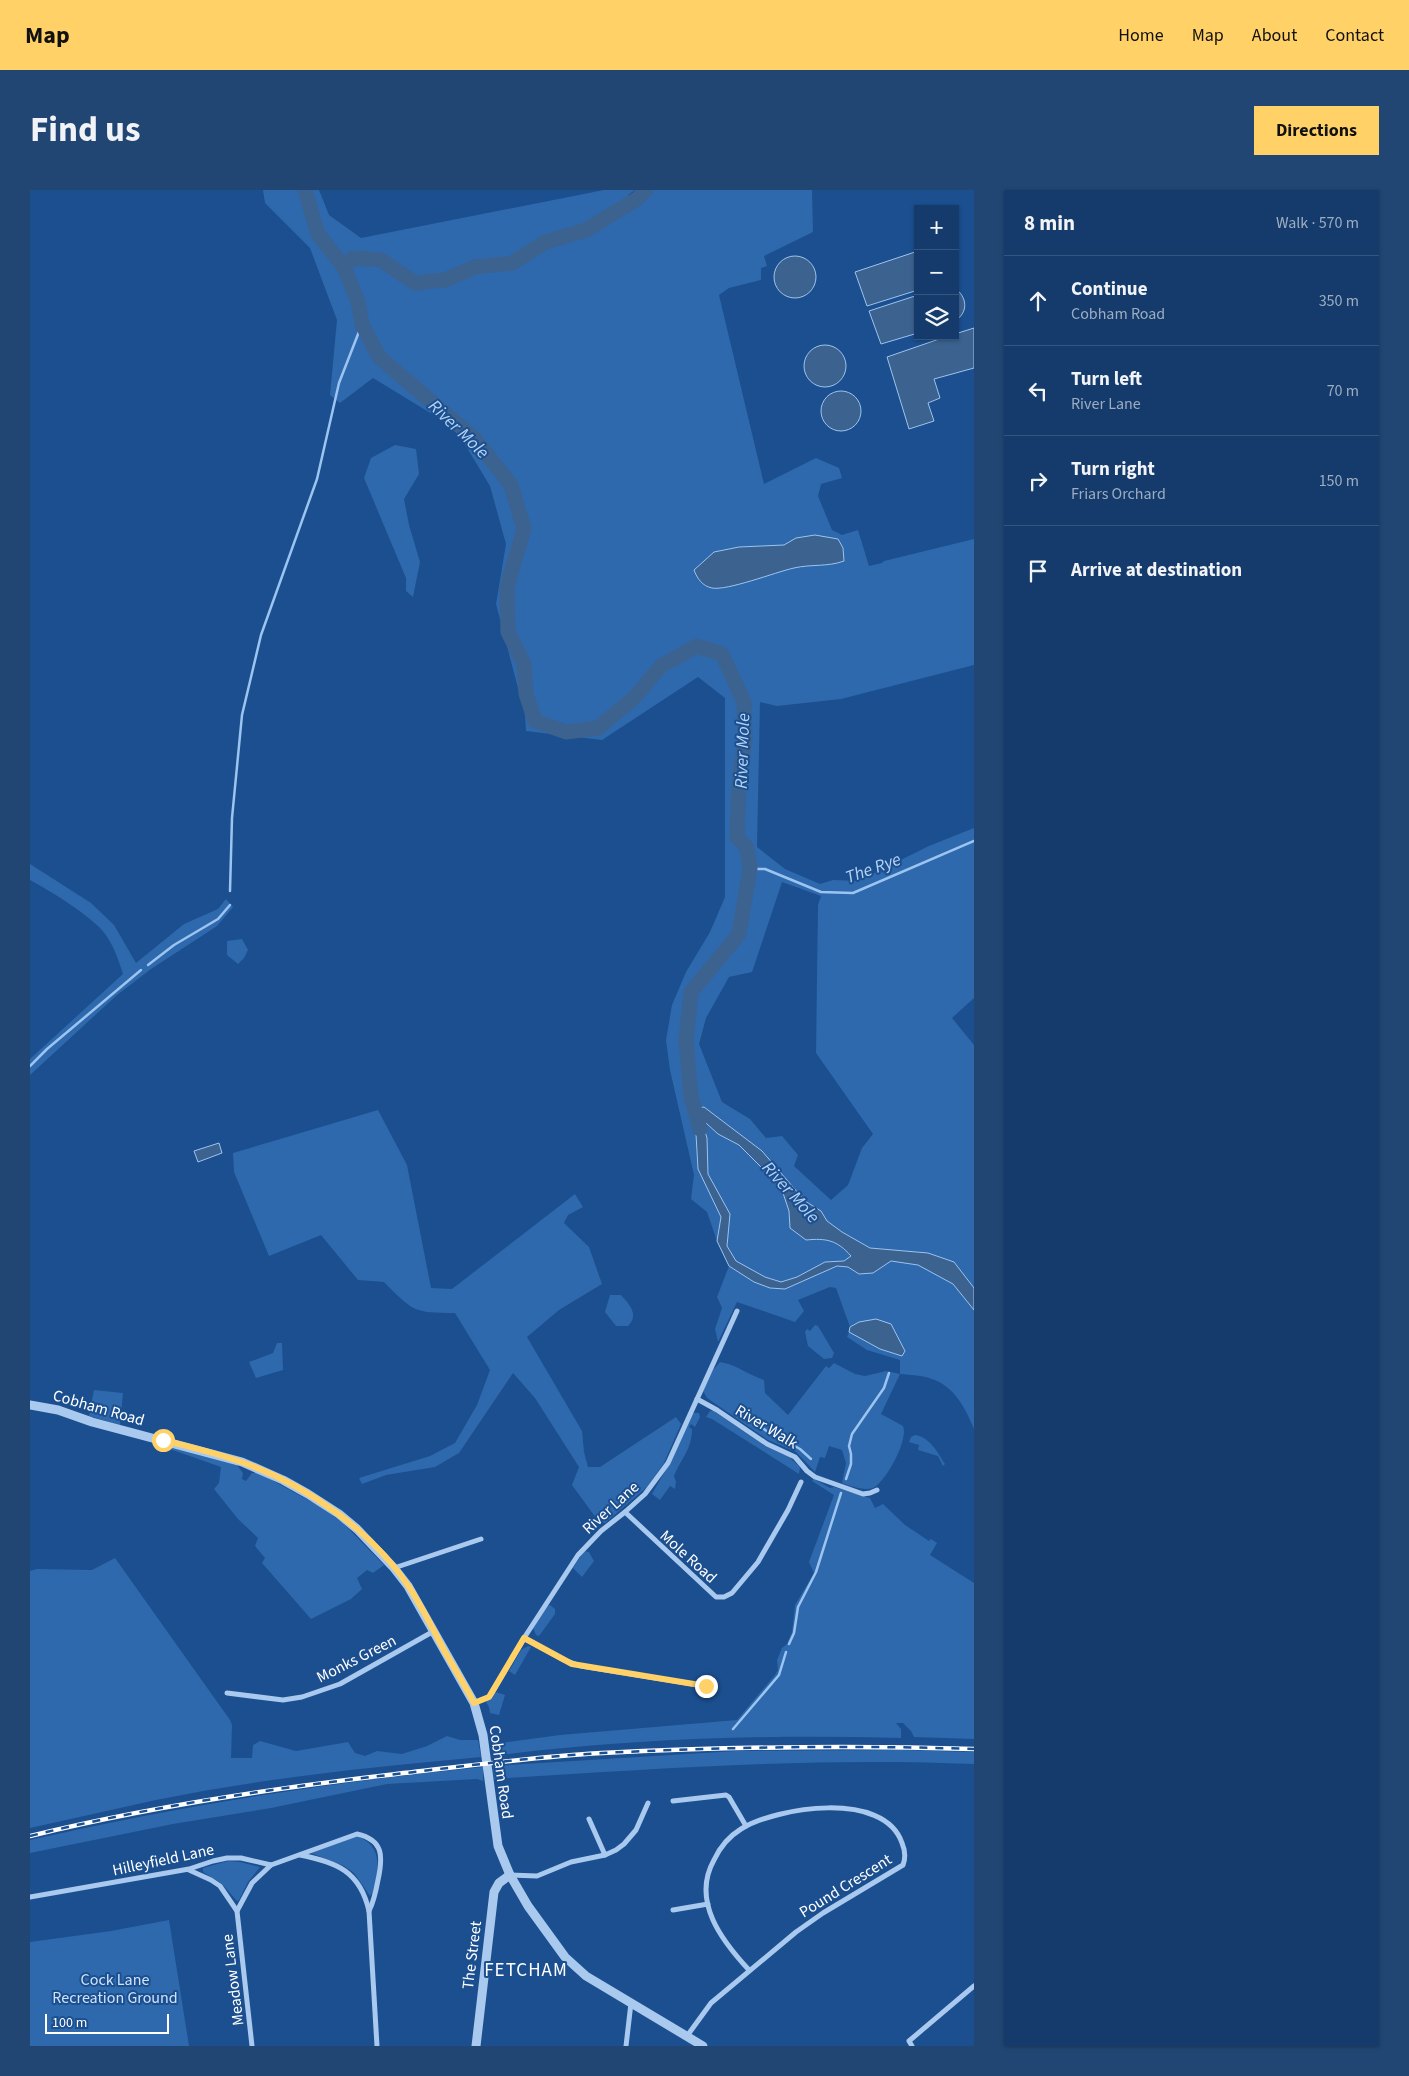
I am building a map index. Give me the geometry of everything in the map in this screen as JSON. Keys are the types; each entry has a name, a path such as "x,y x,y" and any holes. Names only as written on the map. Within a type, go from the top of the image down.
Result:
{"street":[{"name":"River Lane","path":"474,1703 489,1697 524,1638 578,1555 601,1531 645,1494 664,1469 737,1311"},
{"name":"River Walk","path":"697,1399 717,1410 767,1444 795,1457 815,1477 863,1494 877,1490"},
{"name":"Cobham Road","path":"30,1405 58,1410 92,1422 214,1453 264,1471 339,1514 361,1533 408,1586 474,1703 483,1735 496,1836 510,1875 525,1901 565,1957 586,1976 703,2046"},
{"name":"Mole Road","path":"625,1512 716,1597 724,1597 732,1593 758,1562 788,1510 801,1482"},
{"path":"394,1568 481,1539"},
{"name":"Monks Green","path":"227,1693 283,1700 302,1697 340,1684 434,1631"},
{"path":"524,1638 572,1664 706,1686"},
{"path":"673,1802 726,1795 746,1826"},
{"path":"510,1875 537,1876 571,1862 616,1850 631,1838 648,1803"},
{"name":"Pound Crescent","path":"687,2036 706,2008 749,1970 810,1921 899,1868 905,1860 905,1852 901,1839 891,1826 860,1811 834,1808 804,1809 779,1814 746,1826 725,1842 707,1874 708,1904 713,1923 718,1932 749,1970"},
{"path":"589,1819 605,1854"},
{"path":"270,1865 350,1835 357,1834 370,1839 380,1850 382,1862 374,1902 369,1911"},
{"path":"300,1855 323,1859 341,1867 355,1880 362,1890 369,1911 377,2046"},
{"name":"Hilleyfield Lane","path":"30,1897 189,1869 227,1858 240,1858 270,1865"},
{"name":"Meadow Lane","path":"237,1911 252,1883 270,1865"},
{"name":"Meadow Lane","path":"189,1869 220,1886 237,1911 252,2046"},
{"name":"The Street","path":"476,2046 494,1892 498,1883 510,1875"},
{"path":"673,1910 708,1904"},
{"path":"912,2046 909,2041 974,1986"},
{"path":"626,2046 631,2003"}],"green space":[{"path":"263,190 319,190 329,215 361,238 604,190 635,190 628,195 628,210 653,190 812,190 813,232 764,256 767,266 761,268 761,280 729,288 719,295 764,484 816,458 839,468 842,478 821,484 818,496 832,530 842,535 858,530 869,566 974,539 974,665 841,699 777,706 760,702 757,847 785,869 820,884 833,880 858,881 929,846 974,828 974,998 952,1018 974,1045 974,1288 954,1262 928,1253 870,1248 842,1232 827,1221 821,1211 805,1201 762,1151 704,1107 689,1110 696,1134 698,1168 721,1217 717,1241 707,1212 691,1199 694,1175 670,1070 666,1040 672,1005 686,972 710,932 725,897 725,698 698,677 602,740 526,731 525,715 496,604 506,544 490,486 455,428 373,378 340,403 330,395 337,320 310,248 265,203","holes":["782,882 821,896 818,905 816,1053 873,1134 862,1148 848,1185 831,1200 794,1166 798,1155 782,1136 766,1138 750,1119 722,1102 699,1044 706,1018 729,977 752,972"]},
{"path":"395,445 416,449 419,474 404,499 409,525 420,562 413,597 406,591 406,578 364,478 371,458"},
{"path":"30,864 91,903 114,925 136,963 184,924 218,909 226,899 233,907 217,926 151,969 117,995 30,1075 30,1059 123,974 117,956 101,929 76,909 30,880"},
{"path":"242,939 248,950 238,964 227,955 227,941"},
{"path":"378,1110 407,1165 431,1288 452,1289 575,1194 583,1207 568,1215 564,1223 589,1247 602,1284 559,1310 527,1337 582,1431 588,1467 600,1467 676,1417 681,1424 664,1463 647,1487 605,1523 599,1522 572,1485 579,1467 535,1398 513,1373 459,1453 435,1467 386,1475 362,1484 359,1478 430,1456 455,1443 477,1405 490,1370 455,1313 422,1311 408,1305 384,1282 358,1280 321,1235 269,1256 234,1172 233,1153"},
{"path":"706,1123 718,1134 739,1145 781,1187 789,1211 790,1228 806,1240 820,1239 836,1243 851,1256 844,1261 825,1262 797,1277 781,1282 765,1277 736,1261 727,1246 730,1214 708,1174 703,1125"},
{"path":"891,1261 918,1265 953,1284 974,1310 974,1429 963,1406 947,1387 940,1382 928,1378 900,1374 900,1360 867,1350 847,1337 849,1332 853,1332 880,1349 902,1356 859,1322 850,1327 836,1288 830,1287 798,1300 804,1311 795,1322 737,1302 718,1342 715,1329 722,1308 717,1297 729,1266 754,1282 784,1289 837,1266 848,1267 859,1274 873,1273"},
{"path":"610,1295 621,1295 630,1306 633,1318 628,1326 616,1326 605,1312"},
{"path":"815,1325 818,1326 834,1353 832,1358 824,1359 808,1346 805,1332 807,1329 810,1331"},
{"path":"277,1343 282,1343 283,1370 256,1378 249,1362 273,1353"},
{"path":"720,1362 726,1363 764,1380 765,1393 788,1415 826,1366 829,1368 834,1363 855,1374 865,1376 886,1371 900,1374 881,1414 903,1426 903,1440 895,1460 884,1478 873,1488 869,1489 857,1488 842,1483 846,1463 842,1450 829,1446 825,1458 820,1457 815,1472 796,1452 768,1440 707,1398 703,1391 713,1370"},
{"path":"94,1390 123,1393 120,1425 89,1416"},
{"path":"710,1411 714,1411 765,1446 789,1457 800,1467 799,1474 706,1417"},
{"path":"692,1413 699,1413 700,1417 695,1427 691,1424 689,1427 692,1429 692,1436 686,1454 674,1476 676,1482 675,1489 670,1486 660,1500 652,1494 673,1457"},
{"path":"915,1435 925,1439 933,1446 945,1464 943,1466 938,1456 918,1450 919,1445 909,1442 911,1437"},
{"path":"167,1448 177,1448 236,1464 243,1473 242,1479 246,1481 252,1473 259,1473 319,1506 343,1523 384,1565 373,1573 367,1570 357,1578 362,1589 351,1599 311,1619 262,1563 265,1558 255,1546 258,1538 238,1519 214,1489 219,1483 221,1467"},
{"path":"814,1479 830,1488 834,1487 870,1498 875,1508 883,1504 905,1525 929,1541 931,1539 937,1543 930,1555 974,1583 974,1739 914,1737 903,1723 896,1723 901,1729 901,1738 747,1737 696,1739 594,1745 492,1756 493,1744 560,1735 737,1720 778,1670 777,1660 792,1632 795,1605 814,1573 809,1562 834,1495 812,1481"},
{"path":"584,1551 589,1552 594,1561 582,1577 573,1568"},
{"path":"115,1558 230,1720 232,1725 231,1758 252,1758 253,1745 260,1741 296,1751 348,1742 355,1753 365,1756 377,1751 402,1754 427,1746 447,1736 460,1740 478,1740 481,1757 358,1769 237,1785 156,1800 30,1828 30,1571 37,1569 92,1570"},
{"path":"550,1605 555,1609 555,1614 539,1636 536,1635 533,1628 547,1606"},
{"path":"528,1646 531,1647 515,1675 509,1671 521,1650"},
{"path":"496,1692 505,1695 499,1715 490,1713 486,1702"},
{"path":"903,1750 974,1752 974,1764 914,1762 794,1763 494,1779 493,1766 736,1751"},
{"path":"483,1767 483,1781 477,1779 387,1784 271,1808 173,1824 30,1853 30,1840 142,1816 255,1796"},
{"path":"357,1836 364,1839 376,1854 378,1867 376,1883 370,1896 354,1873 344,1866 311,1853"},
{"path":"228,1861 260,1867 248,1882 237,1901 222,1884 203,1872 203,1868"},
{"name":"Cock Lane Recreation Ground","path":"169,1920 189,2046 30,2046 30,1942 111,1931"}],"water":[{"path":"914,252 914,291 867,306 855,272"},
{"path":"795,256 810,262 816,277 810,292 795,298 780,292 774,277 780,262"},
{"path":"959,292 965,304 959,318"},
{"path":"914,296 914,334 881,344 869,311"},
{"path":"974,328 974,368 934,379 940,398 928,403 934,421 909,429 887,357 936,340 959,340 959,333"},
{"path":"825,345 840,351 846,366 840,381 825,387 810,381 804,366 810,351"},
{"path":"845,391 852,394 858,400 861,411 860,419 852,428 845,431 837,431 830,428 822,419 821,407 824,400 833,392"},
{"path":"815,535 838,539 843,548 844,561 794,568 729,587 719,588 708,587 703,584 698,579 694,570 714,552 739,547 784,545 796,538"},
{"path":"704,1107 762,1151 805,1201 821,1211 827,1221 842,1232 870,1248 928,1253 954,1262 974,1288 974,1310 953,1284 918,1265 891,1261 873,1273 859,1274 848,1267 837,1266 785,1289 770,1288 754,1282 729,1266 717,1241 721,1217 698,1169 696,1134 689,1110","holes":["706,1123 718,1134 739,1145 781,1187 789,1211 790,1228 806,1240 820,1239 836,1243 851,1256 844,1261 825,1262 797,1277 781,1282 765,1277 736,1261 727,1246 730,1214 708,1174 707,1138 703,1125"]},
{"path":"219,1143 222,1153 198,1162 194,1151"},
{"path":"876,1319 891,1324 905,1351 902,1356 880,1349 849,1332 850,1327 859,1322"}],"waterway":[{"name":"River Mole","path":"305,190 318,234 344,267 358,302 362,324 379,357 475,439 511,485 524,529 507,587 508,632 524,664 526,694 535,721 566,732 598,728 634,698 661,666 697,646 722,654 744,702 745,739 739,784 737,837 747,848 750,869 739,934 691,992 686,1040 691,1097 700,1129"},
{"name":"River Mole","path":"344,267 353,258 381,260 415,283 445,280 475,267 512,263 546,242 586,230 637,199 646,190"},
{"path":"230,891 232,818 242,715 261,635 317,479 339,383 362,324"},
{"name":"The Rye","path":"750,869 765,869 821,892 853,893 974,841"},
{"path":"148,965 174,945 218,919 230,905"},
{"path":"30,1066 47,1049 141,970"},
{"path":"846,1479 851,1464 849,1446 852,1434 884,1388 889,1373"},
{"path":"739,1414 773,1436"},
{"path":"786,1441 800,1449 811,1459"},
{"path":"789,1644 794,1633 798,1607 816,1572 841,1493"},
{"path":"733,1729 779,1675 786,1652"}],"railway":[{"path":"30,1836 119,1816 253,1793 343,1780 548,1757 741,1748 881,1747 974,1749"}],"district":[{"name":"FETCHAM","path":"526,1969"}],"route":[{"path":"163,1440 214,1453 264,1471 308,1494 339,1514 357,1529 394,1568 408,1586 474,1703 489,1697 524,1638 572,1664 706,1686"}]}
